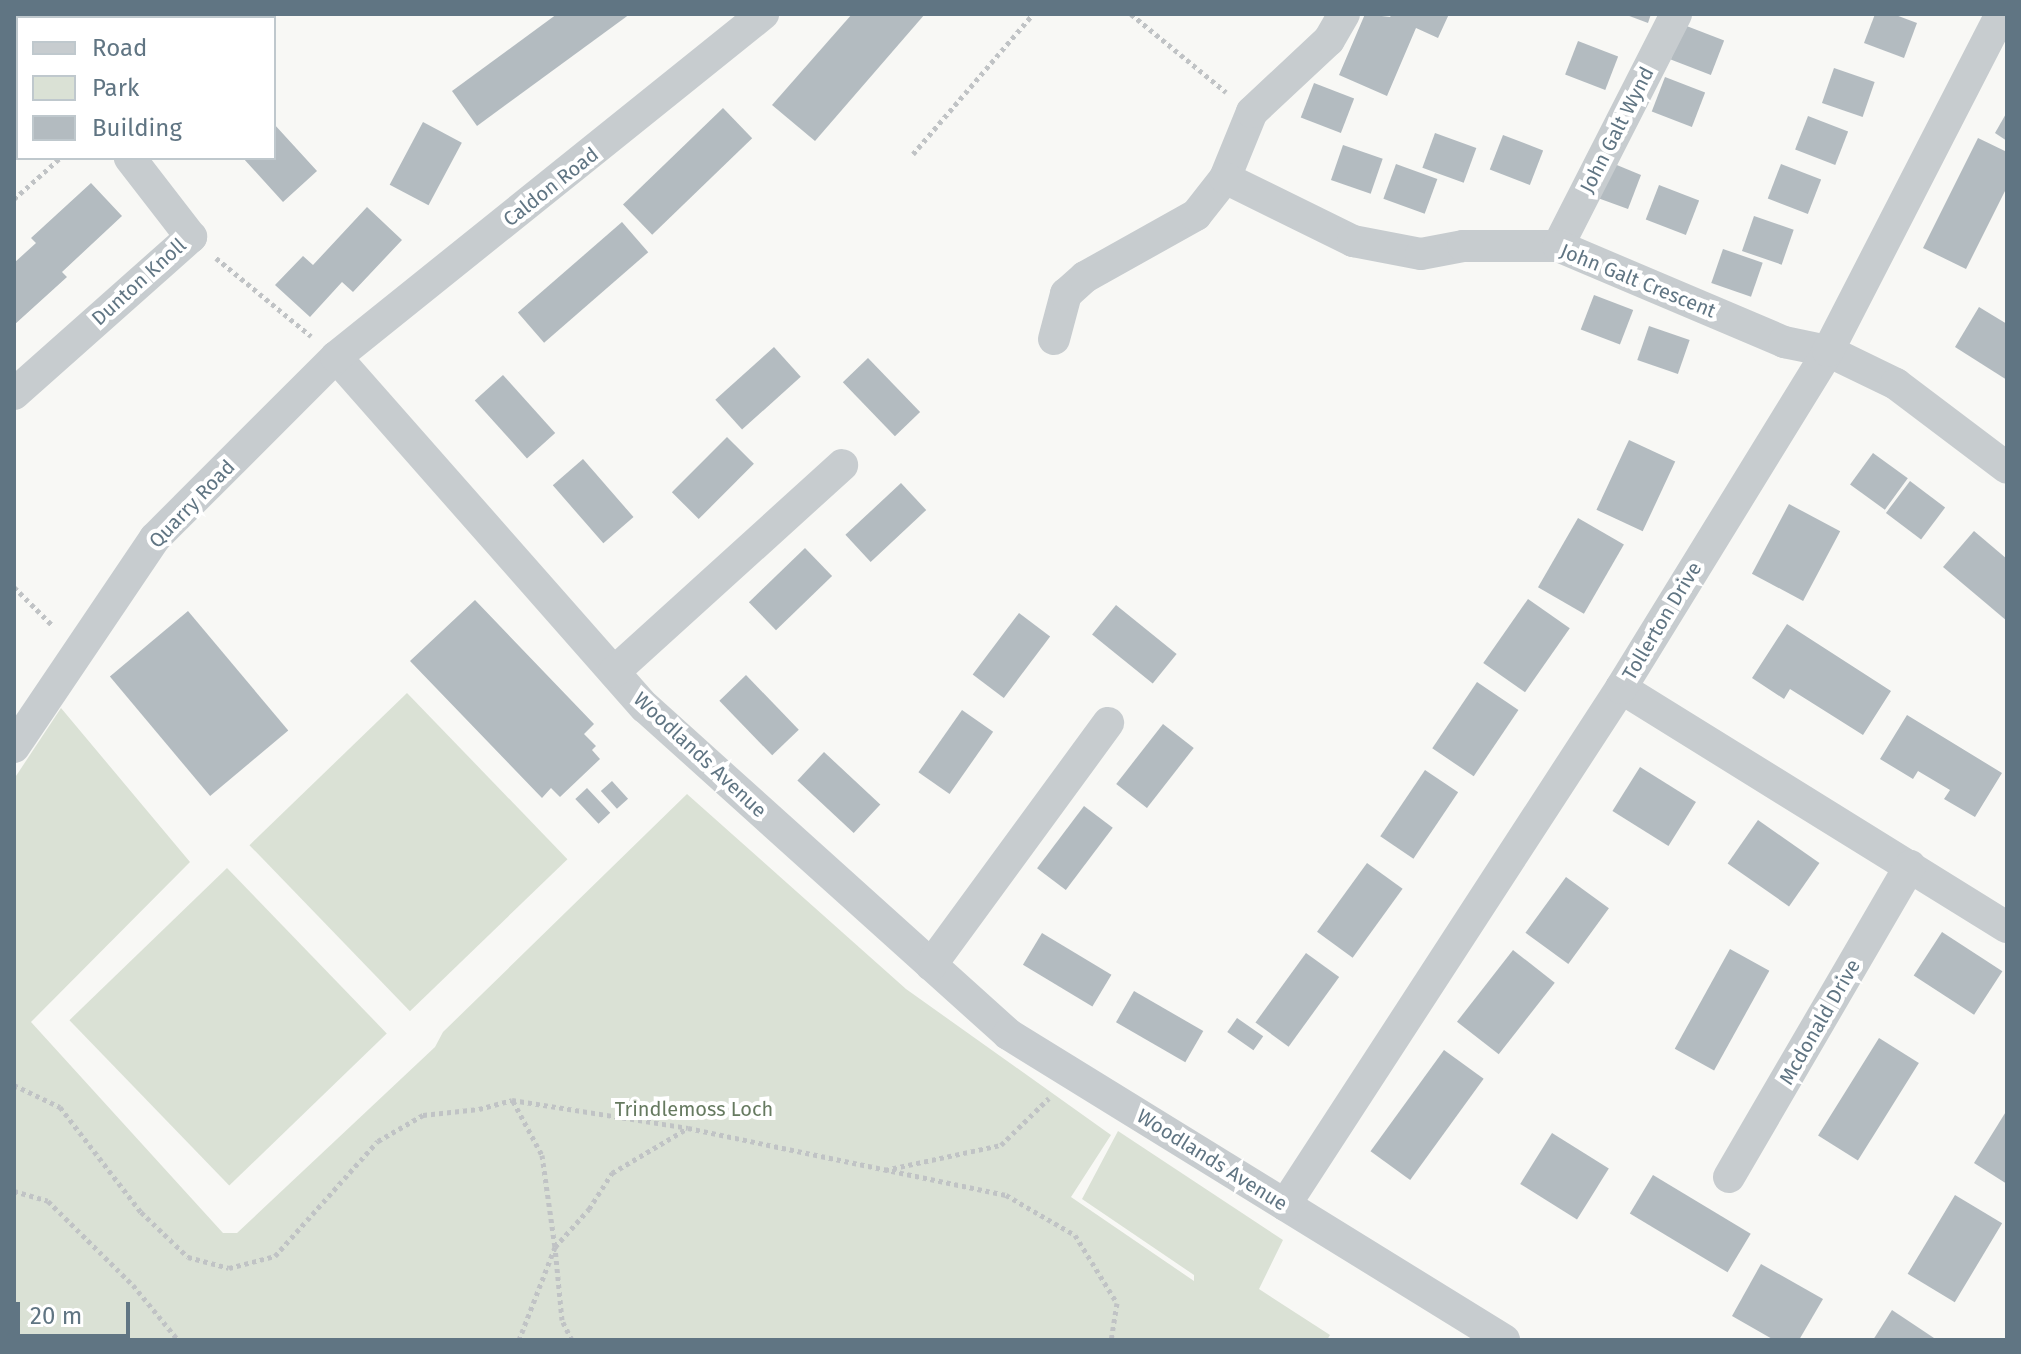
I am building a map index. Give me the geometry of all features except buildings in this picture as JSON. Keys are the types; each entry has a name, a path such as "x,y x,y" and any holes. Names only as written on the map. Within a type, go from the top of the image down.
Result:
{"street":[{"name":"Caldon Road","path":"336,357 763,14"},
{"path":"1054,339 1066,294 1085,277 1196,215 1225,178 1252,112 1329,40 1344,14"},
{"name":"John Galt Wynd","path":"1558,246 1676,14"},
{"name":"Tollerton Drive","path":"1285,1205 1621,688 1828,351 2001,14"},
{"name":"Dunton Knoll","path":"14,394 191,237 132,160"},
{"name":"John Galt Crescent","path":"1225,178 1353,241 1421,254 1463,246 1558,246 1784,342 1828,351 1896,384 2007,468"},
{"name":"Quarry Road","path":"14,747 155,538 336,357"},
{"name":"Woodlands Avenue","path":"336,357 645,707 1008,1034 1504,1340"},
{"path":"614,672 842,465"},
{"path":"1621,688 2007,927"},
{"path":"931,965 1108,723"},
{"name":"Mcdonald Drive","path":"1729,1177 1910,866"}],"path":[{"path":"913,154 1033,14"},
{"path":"1131,14 1252,112"},
{"path":"14,199 58,160"},
{"path":"191,237 336,357"},
{"path":"14,587 78,652"},
{"path":"881,1171 1001,1145 1073,1074"},
{"path":"14,1085 60,1107 141,1212 188,1257 229,1268 275,1256 378,1141 423,1115 479,1109 512,1100 688,1128 1006,1195 1075,1235 1117,1303 1111,1340"},
{"path":"512,1100 542,1155 562,1320 572,1340"},
{"path":"519,1340 555,1247 589,1209 612,1173 688,1128"},
{"path":"14,1191 48,1201 133,1285 178,1340"}],"green space":[{"path":"407,693 567,859 410,1011 249,845"},
{"name":"Trindlemoss Loch","path":"61,708 190,862 31,1022 223,1233 237,1233 435,1047 443,1032 687,794 906,989 1111,1135 1071,1197 1194,1281 1194,1275 1082,1199 1118,1131 1283,1240 1259,1289 1330,1335 1327,1340 14,1340 14,779"},
{"path":"227,868 387,1033 229,1186 69,1020"}]}
